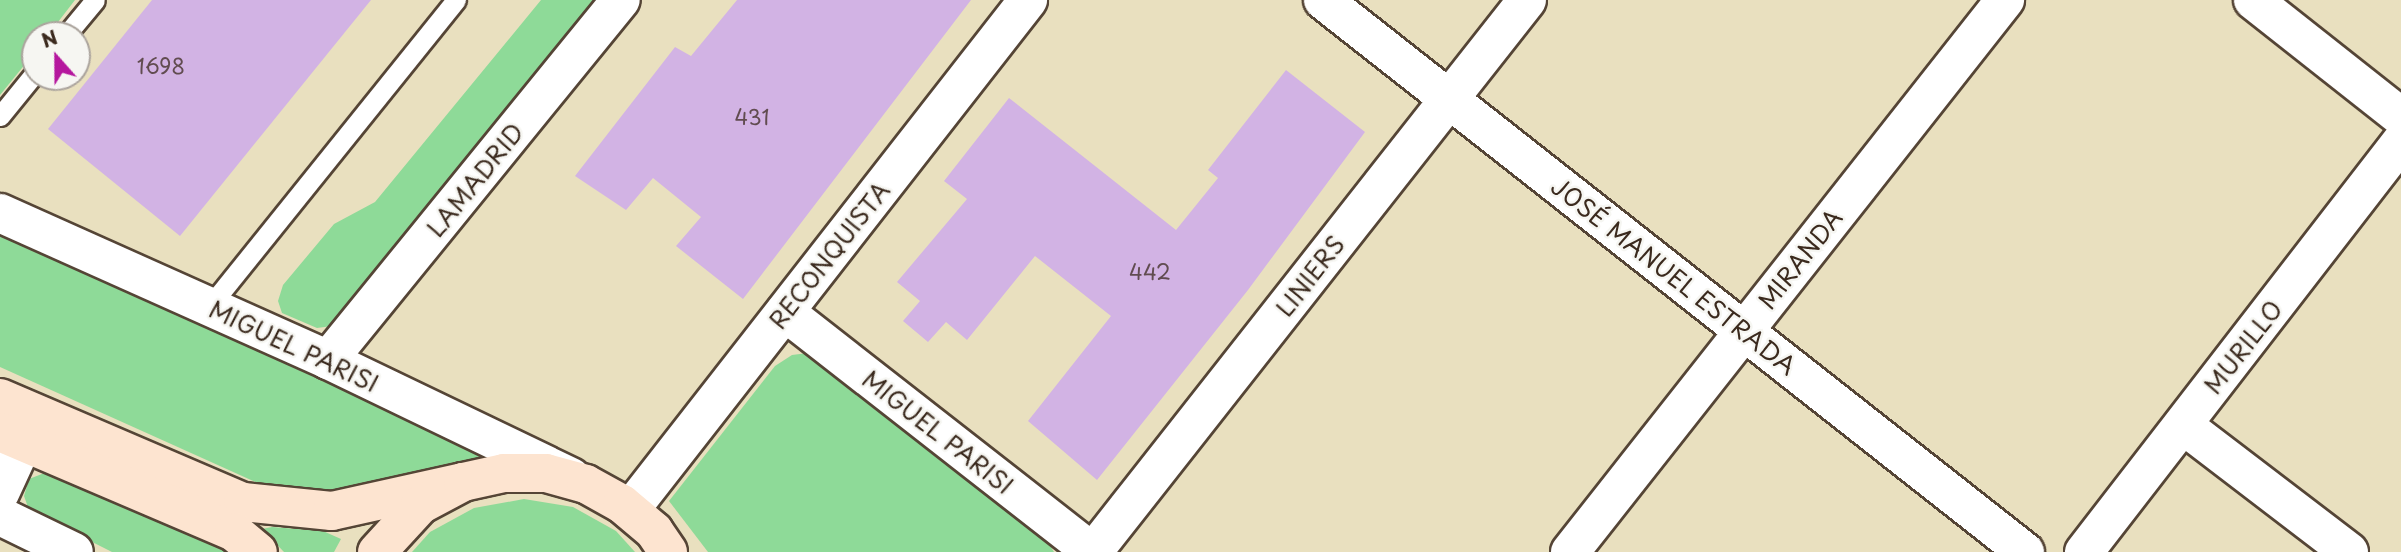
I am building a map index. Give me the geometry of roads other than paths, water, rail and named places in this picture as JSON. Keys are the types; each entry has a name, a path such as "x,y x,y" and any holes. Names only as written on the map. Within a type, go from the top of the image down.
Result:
{"main road":[{"path":"0,398 243,502 332,511 504,473 546,473 586,484 630,510 668,552"},
{"path":"11,438 234,532 258,552"},
{"path":"377,552 420,505 463,482"}],"street":[{"name":"LAMADRID","path":"328,360 621,0"},
{"name":"RECONQUISTA","path":"630,510 1028,0"},
{"name":"JOSÉ MANUEL ESTRADA","path":"1323,0 2025,552"},
{"name":"LINIERS","path":"1093,552 1527,0"},
{"name":"MIRANDA","path":"1570,552 2005,0"},
{"path":"2253,0 2401,117"},
{"name":"MURILLO","path":"2084,552 2401,142"},
{"name":"MIGUEL PARISI","path":"0,213 328,360 586,484"},
{"name":"MIGUEL PARISI","path":"785,312 1093,552"},
{"path":"2183,425 2348,552"},
{"path":"0,493 11,438"},
{"path":"0,516 74,552"}],"lane":[{"path":"78,21 95,0"},
{"path":"209,307 456,0"},
{"path":"0,116 21,90"}]}
